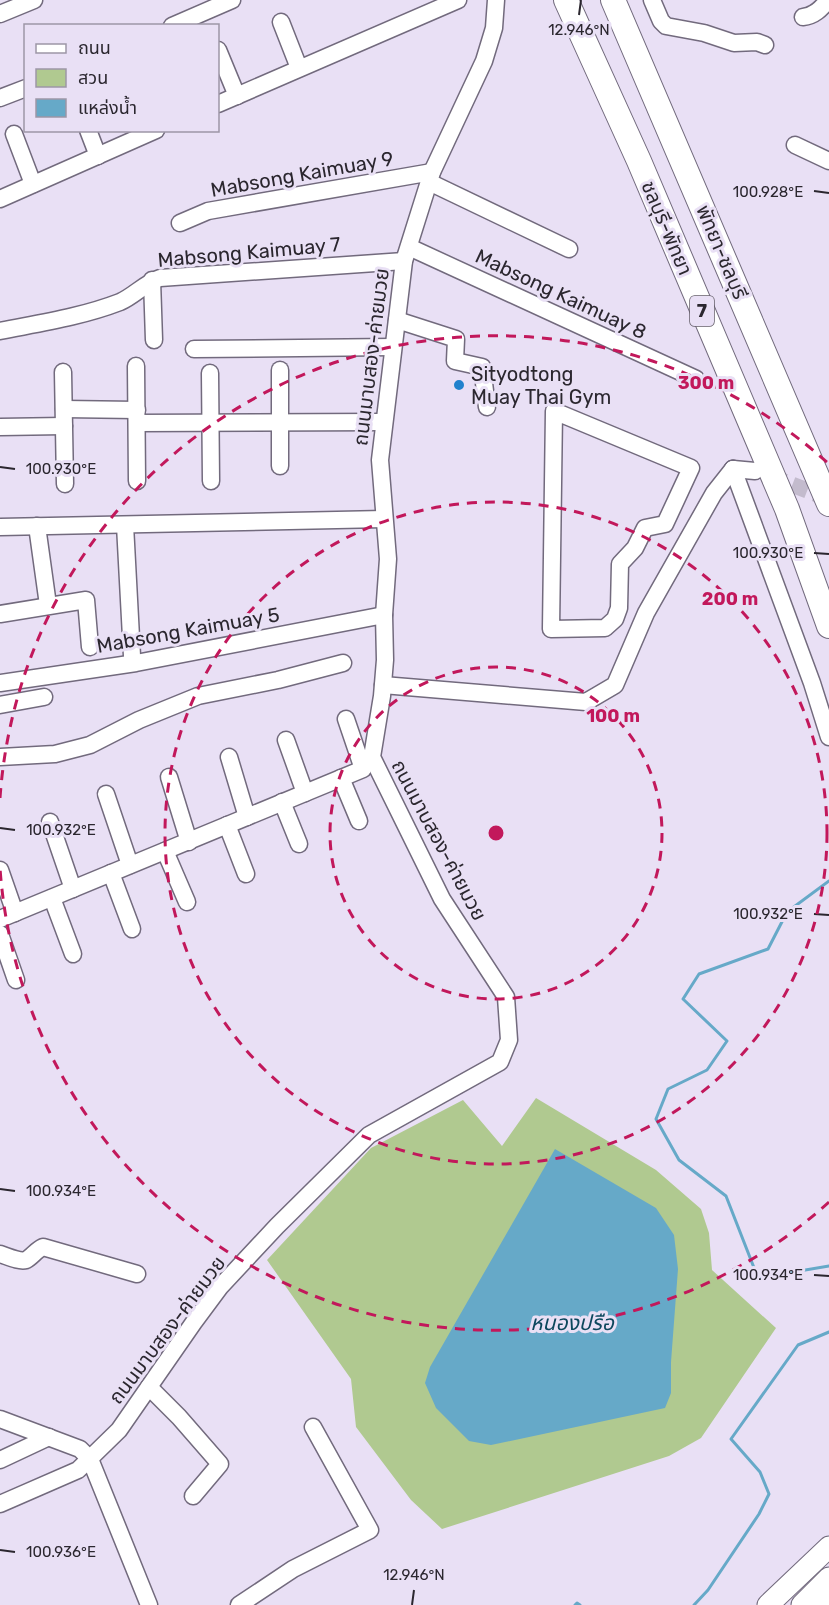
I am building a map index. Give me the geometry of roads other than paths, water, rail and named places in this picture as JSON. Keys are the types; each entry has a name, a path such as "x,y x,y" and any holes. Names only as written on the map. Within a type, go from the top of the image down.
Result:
{"highway":[{"name":"ชลบุรี-พัทยา","path":"566,0 639,161 787,509 829,626"},
{"name":"พัทยา-ชลบุรี","path":"614,0 829,504"}],"main road":[{"path":"768,1605 829,1547"},
{"path":"802,1605 829,1578"},
{"path":"824,1605 829,1600"}],"street":[{"path":"0,14 34,0"},
{"path":"177,24 232,0"},
{"path":"219,104 458,0"},
{"name":"ถนนมาบสอง-ค่ายมวย","path":"0,1504 78,1470 119,1430 220,1287 277,1226 369,1135 500,1062 509,1040 506,997 442,899 372,757 383,685 388,559 380,460 406,254 431,177 484,62 494,28 496,0"},
{"path":"652,0 661,21 666,26 704,33 734,43 757,42 765,45"},
{"path":"802,17 810,16 821,9 828,0"},
{"path":"281,22 300,68"},
{"path":"219,52 237,96"},
{"path":"0,98 24,88"},
{"path":"89,132 98,156"},
{"path":"0,199 152,132"},
{"path":"14,134 33,184"},
{"path":"795,145 829,161"},
{"path":"431,177 569,249"},
{"name":"Mabsong Kaimuay 9","path":"180,223 208,211 431,177"},
{"name":"Mabsong Kaimuay 7","path":"0,331 87,313 123,301 152,280 160,278 406,254"},
{"name":"Mabsong Kaimuay 8","path":"406,254 696,379"},
{"path":"152,280 154,340"},
{"path":"397,320 456,339 455,361 482,367 487,407"},
{"path":"194,349 393,347"},
{"path":"136,366 137,481"},
{"path":"280,370 280,466"},
{"path":"63,372 65,484"},
{"path":"210,373 211,481"},
{"path":"554,411 691,468 665,524 645,528 635,548 620,564 619,608 615,619 605,628 550,629 554,411"},
{"path":"0,427 64,417 137,417 210,423 383,422"},
{"path":"733,469 755,471"},
{"path":"383,685 586,702 615,686 646,613 714,493 733,469"},
{"path":"733,469 812,683 829,737"},
{"path":"0,527 384,519"},
{"path":"125,525 132,656"},
{"path":"36,526 48,605"},
{"path":"0,614 86,600 90,647"},
{"path":"619,608 646,613"},
{"name":"Mabsong Kaimuay 5","path":"0,683 136,663 384,615"},
{"path":"0,757 55,754 90,745 140,720 198,696 278,680 343,663"},
{"path":"0,705 44,697"},
{"path":"0,870 7,916 363,769 346,719"},
{"path":"286,740 305,793"},
{"path":"229,757 247,817"},
{"path":"169,777 189,842"},
{"path":"341,778 359,821"},
{"path":"106,794 130,865"},
{"path":"282,802 299,844"},
{"path":"50,822 73,889"},
{"path":"227,825 246,874"},
{"path":"165,851 187,902"},
{"path":"111,873 132,929"},
{"path":"52,897 74,954"},
{"path":"0,934 16,980"},
{"path":"0,1254 22,1261 43,1247 137,1274"},
{"path":"149,1387 180,1417 220,1464 193,1496"},
{"path":"0,1419 80,1449 90,1459 148,1605"},
{"path":"239,1605 293,1569 370,1530 313,1427"},
{"path":"0,1460 49,1437"}],"water":[{"name":"หนองปรือ","path":"555,1149 656,1208 674,1235 678,1269 671,1393 665,1408 491,1445 469,1441 436,1408 425,1383 430,1367"}],"waterway":[{"path":"829,881 787,912 768,949 699,974 683,999 727,1041 707,1070 668,1089 656,1119 679,1160 726,1196 758,1278 829,1266"},
{"path":"694,1605 708,1590 759,1514 769,1494 760,1472 731,1439 798,1345 829,1332"},
{"path":"575,1605 577,1603 580,1605"}],"tunnel":[{"path":"770,476 829,499"}],"place":[{"name":"Sityodtong Muay Thai Gym","path":"459,385"}]}
